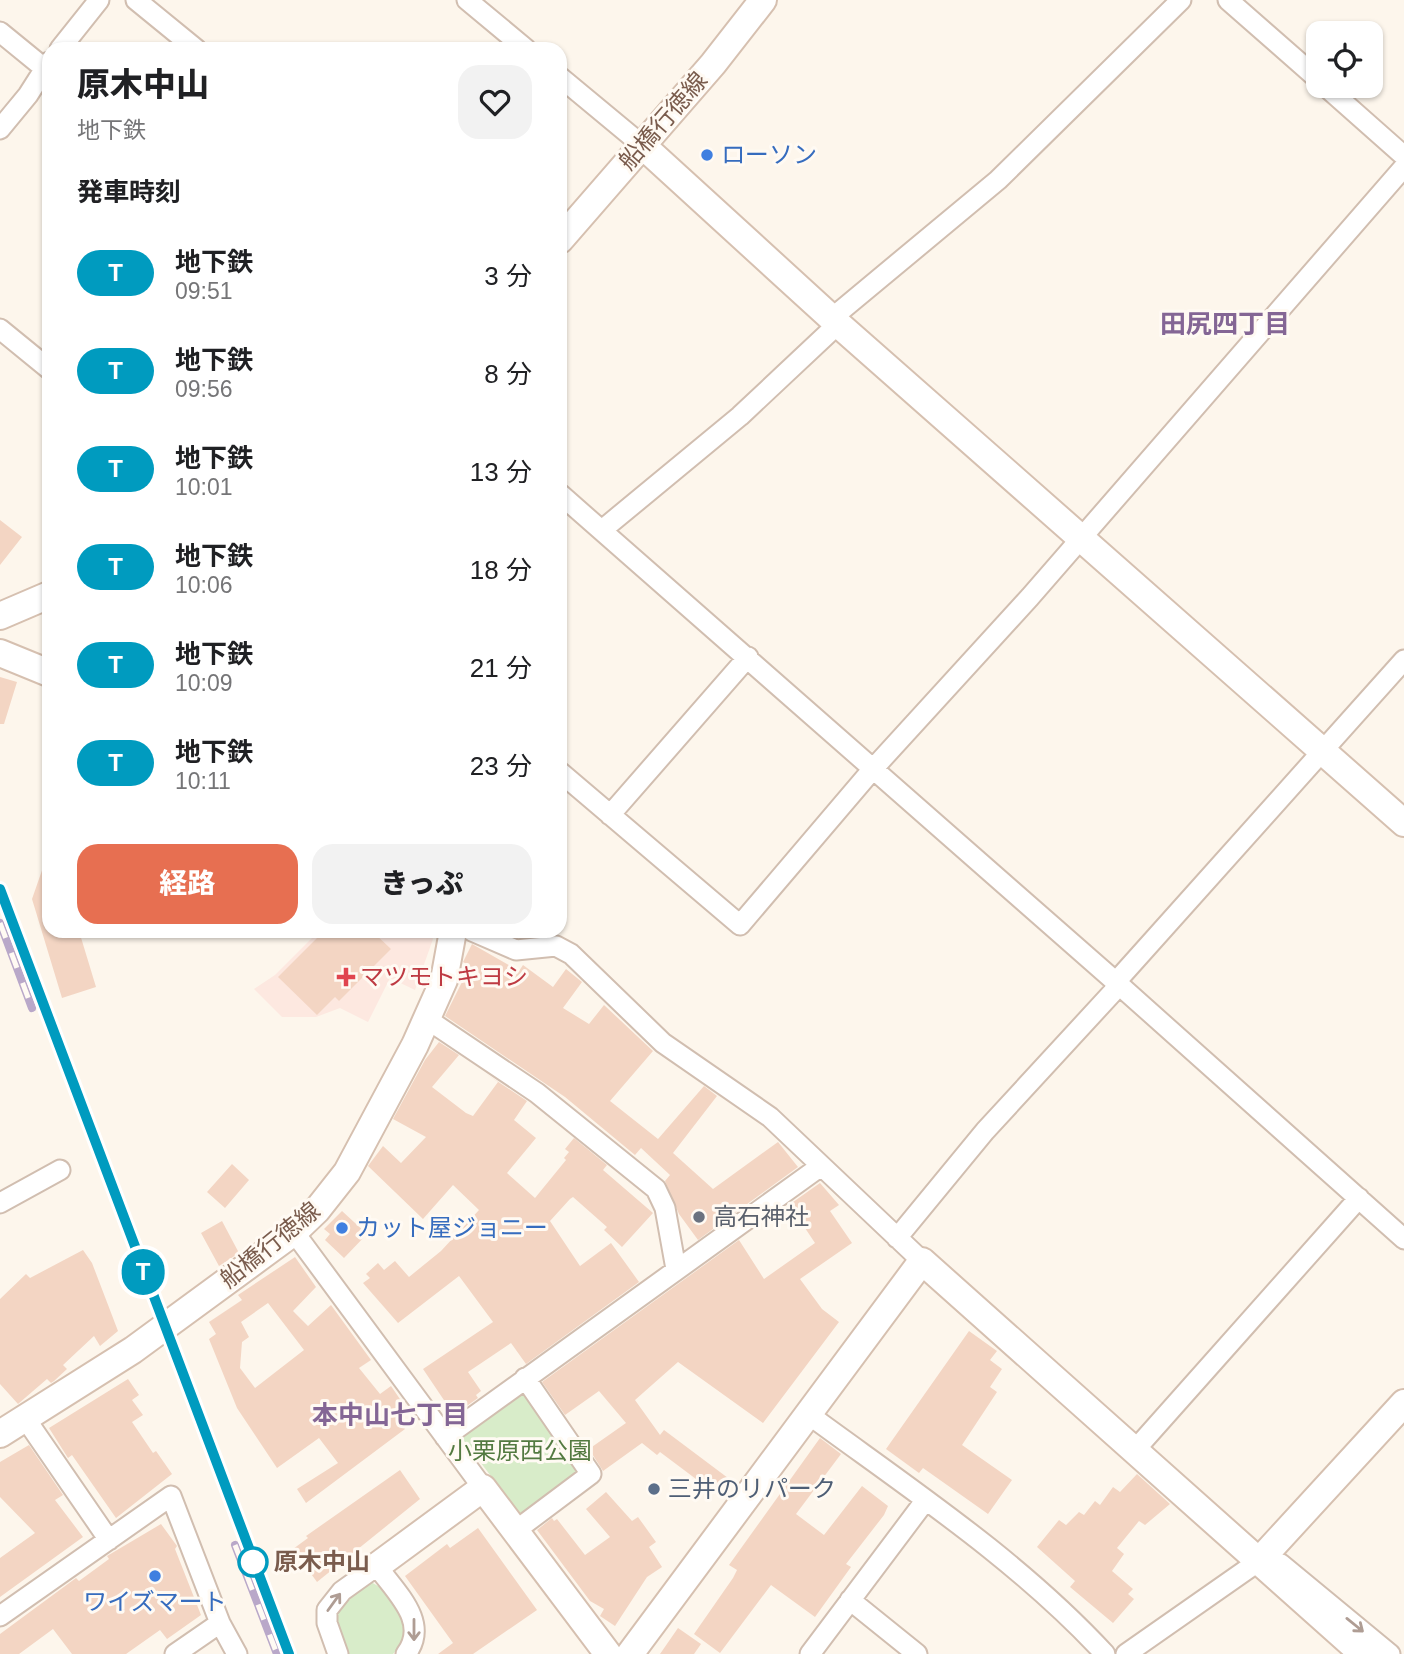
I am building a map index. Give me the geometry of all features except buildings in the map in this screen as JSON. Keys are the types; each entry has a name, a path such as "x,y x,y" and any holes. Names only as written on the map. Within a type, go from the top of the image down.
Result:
{"street":[{"path":"66,42 99,0"},
{"path":"136,0 187,42"},
{"path":"467,0 518,42"},
{"name":"船橋行徳線","path":"567,232 730,43 763,0"},
{"path":"602,530 719,434 835,321 998,180 1181,0"},
{"path":"1228,0 1306,68"},
{"path":"0,32 42,64"},
{"path":"0,129 42,75"},
{"path":"567,83 642,145 835,321 1404,823"},
{"path":"1339,98 1404,156"},
{"path":"567,778 740,925 872,770 1404,167"},
{"path":"0,329 42,363"},
{"path":"567,500 748,657 872,770 1117,983 1404,1239"},
{"path":"0,617 42,598"},
{"path":"0,653 42,670"},
{"path":"610,815 748,657"},
{"path":"897,1238 985,1131 1113,992 1117,983 1404,660"},
{"name":"船橋行徳線","path":"0,1434 133,1350 294,1232 317,1210 347,1172 427,1019 444,979 452,938"},
{"path":"488,938 516,950 556,946 571,954 663,1043 770,1117 922,1261 1363,1654"},
{"path":"427,1019 537,1093 656,1189 665,1208 676,1269"},
{"path":"445,1437 821,1166"},
{"path":"0,1203 60,1170"},
{"path":"1134,1451 1359,1198"},
{"path":"294,1232 608,1654"},
{"path":"630,1654 922,1261"},
{"path":"514,1531 591,1474 525,1378"},
{"path":"1126,1654 1259,1561 1404,1403"},
{"path":"808,1414 1015,1567 1070,1616 1105,1654"},
{"path":"25,1418 109,1540"},
{"path":"338,1654 327,1623 327,1610 342,1591 483,1488"},
{"path":"0,1616 171,1496 220,1623 237,1654"},
{"path":"810,1654 925,1501"},
{"path":"1259,1561 1281,1564 1390,1654"},
{"path":"377,1566 414,1617 415,1641 406,1654"},
{"path":"850,1600 917,1654"},
{"path":"175,1654 220,1623"}],"shaded area":[{"name":"マツモトキヨシ","path":"312,938 433,939 415,990 390,978 368,1022 340,1008 316,1017 282,1017 254,989 275,975"}],"green space":[{"name":"小栗原西公園","path":"524,1391 579,1469 578,1476 523,1518 458,1433"},
{"path":"371,1582 397,1604 403,1614 405,1633 393,1654 346,1654 338,1630 339,1611 349,1596"}],"railway":[{"path":"0,889 289,1654"},
{"path":"0,923 32,1008"},
{"path":"235,1545 277,1654"}],"metro line":[{"name":"T","path":"0,889 60,1054 289,1654"}],"place":[{"name":"ローソン","path":"707,155"},
{"name":"マツモトキヨシ","path":"346,977"},
{"name":"高石神社","path":"699,1217"},
{"name":"カット屋ジョニー","path":"342,1228"},
{"name":"三井のリパーク","path":"654,1489"},
{"name":"原木中山","path":"253,1562"},
{"name":"ワイズマート","path":"155,1576"}],"district":[{"name":"田尻四丁目","path":"1225,324"},
{"name":"本中山七丁目","path":"390,1415"}]}
